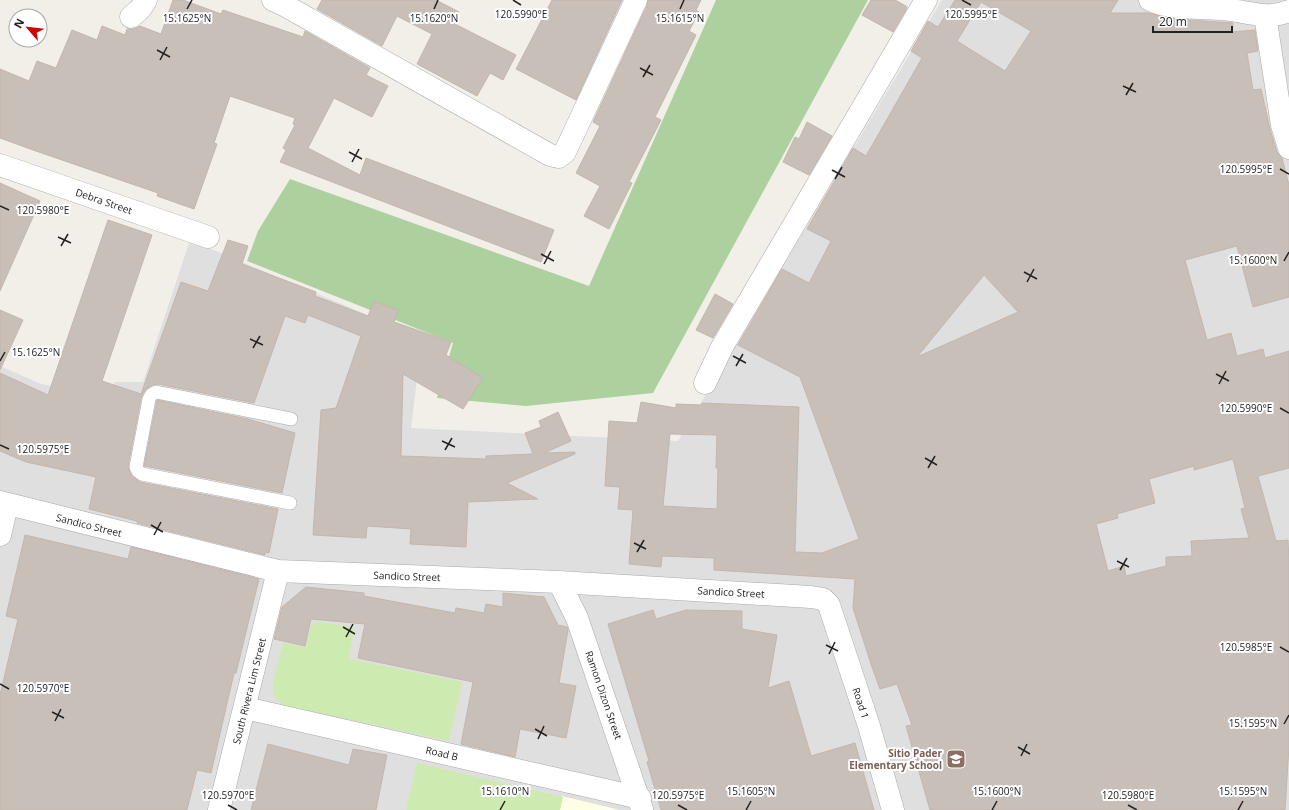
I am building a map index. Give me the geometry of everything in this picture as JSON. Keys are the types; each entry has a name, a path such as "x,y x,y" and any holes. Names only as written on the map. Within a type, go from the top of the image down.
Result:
{"street":[{"path":"131,17 141,8 146,0"},
{"path":"281,2 550,155 559,157 565,152 636,0"},
{"path":"705,383 722,347 926,0"},
{"path":"1150,0 1179,6 1221,9 1265,15 1275,15 1289,11"},
{"path":"1265,15 1282,125 1289,148"},
{"name":"Debra Street","path":"0,165 208,237"},
{"path":"0,535 4,504"},
{"name":"Sandico Street","path":"4,504 278,571 559,582 811,597 823,599"},
{"name":"South Rivera Lim Street","path":"219,810 278,571"},
{"name":"Ramon Dizon Street","path":"559,582 578,618 641,804"},
{"name":"Road 1","path":"823,599 830,605 869,726 893,810"},
{"name":"Road B","path":"245,708 641,804"}],"lane":[{"path":"290,504 142,474 136,467 149,398 156,392 291,419"}],"shaded area":[{"path":"942,0 1289,0 1289,810 0,810 0,366 41,384 111,398 114,382 143,382 190,240 422,338 411,428 678,441"},
{"path":"562,796 620,810 559,810"}],"green space":[{"path":"716,0 868,0 653,393 526,406 437,398 453,343 247,261 258,231 290,179 589,286"},
{"path":"318,622 354,627 349,659 462,682 449,741 286,706 277,700 274,695 273,685 283,643 306,647 311,625"},
{"path":"417,763 563,797 560,810 406,810"}],"building":[{"path":"173,0 183,0 221,14 223,10 303,37 305,31 370,68 366,75 388,86 372,117 334,98 308,148 360,175 366,158 554,230 541,262 280,162 286,150 283,148 295,125 293,124 295,118 230,96 214,143 217,144 194,209 157,196 158,193 0,138 0,69 29,81 37,61 56,68 72,30 97,40 102,26 125,35 127,29 134,29 140,26 161,34"},
{"path":"322,0 436,0 459,12 453,23 516,55 503,80 490,73 477,96 417,64 432,34 397,16 382,46 317,9"},
{"path":"552,0 622,0 576,100 516,69"},
{"path":"648,0 701,0 696,10 699,12 689,31 696,35 655,117 661,120 629,182 632,183 609,229 584,216 600,186 576,173 600,126 593,122"},
{"path":"871,0 895,0 906,6 907,8 893,32 862,15"},
{"path":"955,0 1118,0 1110,13 1148,13 1175,19 1233,23 1232,32 1255,30 1258,51 1247,53 1253,90 1261,89 1270,129 1277,152 1282,158 1289,185 1289,297 1253,307 1237,246 1185,260 1207,340 1231,333 1237,356 1263,349 1265,358 1289,351 1289,468 1258,476 1276,541 1288,540 1289,746 1285,810 930,810 906,726 912,725 897,684 880,689 872,667 853,608 855,579 714,570 714,558 662,556 661,567 629,564 633,510 618,509 620,487 605,486 609,421 637,423 641,402 676,408 676,404 702,405 702,403 799,407 795,552 822,553 859,539 800,377 738,345 782,269 809,283 831,241 807,229 853,148 866,156 922,58 911,51 928,21 938,27","holes":["981,2 1031,31 1005,71 957,41","984,275 1018,312 917,357","670,434 717,435 717,509 663,506","1233,459 1245,508 1241,509 1249,538 1191,541 1192,556 1166,557 1166,566 1126,576 1124,566 1108,571 1096,524 1118,518 1117,514 1155,503 1149,479 1194,466 1194,470"]},
{"path":"807,122 832,136 809,175 783,162 795,137 799,139"},
{"path":"0,183 40,201 0,291"},
{"path":"108,220 152,235 102,381 141,394 181,282 208,291 228,240 248,246 242,264 316,292 315,296 368,316 374,301 398,310 394,322 451,342 446,355 483,378 463,409 403,374 401,456 486,459 486,456 533,454 525,433 541,427 539,421 558,412 571,441 544,453 575,452 575,454 507,483 538,499 468,502 466,547 410,544 411,529 367,526 366,538 313,535 321,410 336,408 361,336 308,315 305,323 285,316 254,403 158,384 152,385 145,390 141,398 128,466 131,475 140,482 278,509 269,553 265,552 265,555 137,523 137,521 89,509 96,477 26,462 0,451 0,373 48,395"},
{"path":"715,294 733,304 713,338 696,330"},
{"path":"0,310 23,320 0,370"},
{"path":"157,400 248,419 295,433 282,493 144,466"},
{"path":"25,535 128,559 131,547 259,579 236,673 234,673 211,773 197,770 187,810 0,810 0,695 18,619 6,616"},
{"path":"306,587 364,593 364,596 455,613 456,608 484,613 486,604 503,607 503,593 544,597 558,625 567,627 568,630 559,683 576,686 566,738 520,729 515,757 461,744 473,682 358,658 365,624 311,619 305,646 274,639 282,607"},
{"path":"653,610 656,619 686,610 742,611 742,629 777,635 768,688 789,681 811,756 855,743 874,810 661,810 647,762 649,761 608,624"},
{"path":"268,744 349,765 353,749 387,755 376,810 251,810"}],"place":[{"name":"Sitio Pader Elementary School","path":"956,759"}]}
